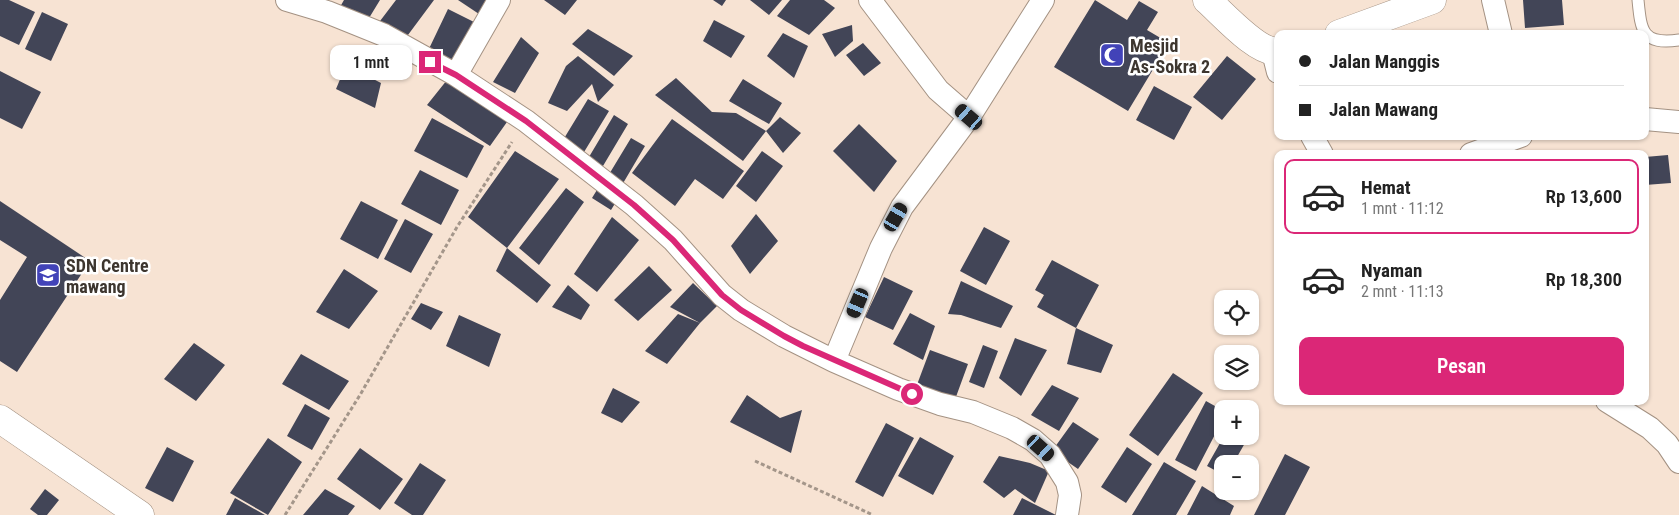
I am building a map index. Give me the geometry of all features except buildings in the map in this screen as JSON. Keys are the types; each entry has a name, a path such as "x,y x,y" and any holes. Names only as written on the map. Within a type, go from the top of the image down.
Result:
{"street":[{"path":"287,0 327,12 384,35 456,75 526,121 648,217 687,254 722,295 741,310 784,336 834,361 898,389 940,404 974,412 1012,428 1033,440 1050,456 1067,482 1070,495 1067,515"},
{"path":"456,75 499,0"},
{"path":"870,0 938,90 969,117"},
{"path":"834,361 891,227 902,207 969,117 1043,0"},
{"path":"1207,0 1260,47 1274,57"},
{"path":"1350,30 1432,0"},
{"path":"1493,0 1500,30"},
{"path":"1649,119 1679,122"},
{"path":"1482,150 1510,140"},
{"path":"1613,405 1650,428 1667,444 1679,462"},
{"path":"0,419 140,515"}],"lane":[{"path":"1638,0 1640,25 1643,30"},
{"path":"1649,35 1658,40 1679,40"}],"path":[{"path":"285,515 360,395 457,226 526,121"},
{"path":"755,461 873,515"}],"place":[{"name":"Mesjid As-Sokra 2","path":"1112,55"},
{"name":"SDN Centre mawang","path":"48,275"}],"route":[{"path":"430,62 456,75 526,121 634,205 687,254 722,295 741,310 803,346 912,394"}]}
